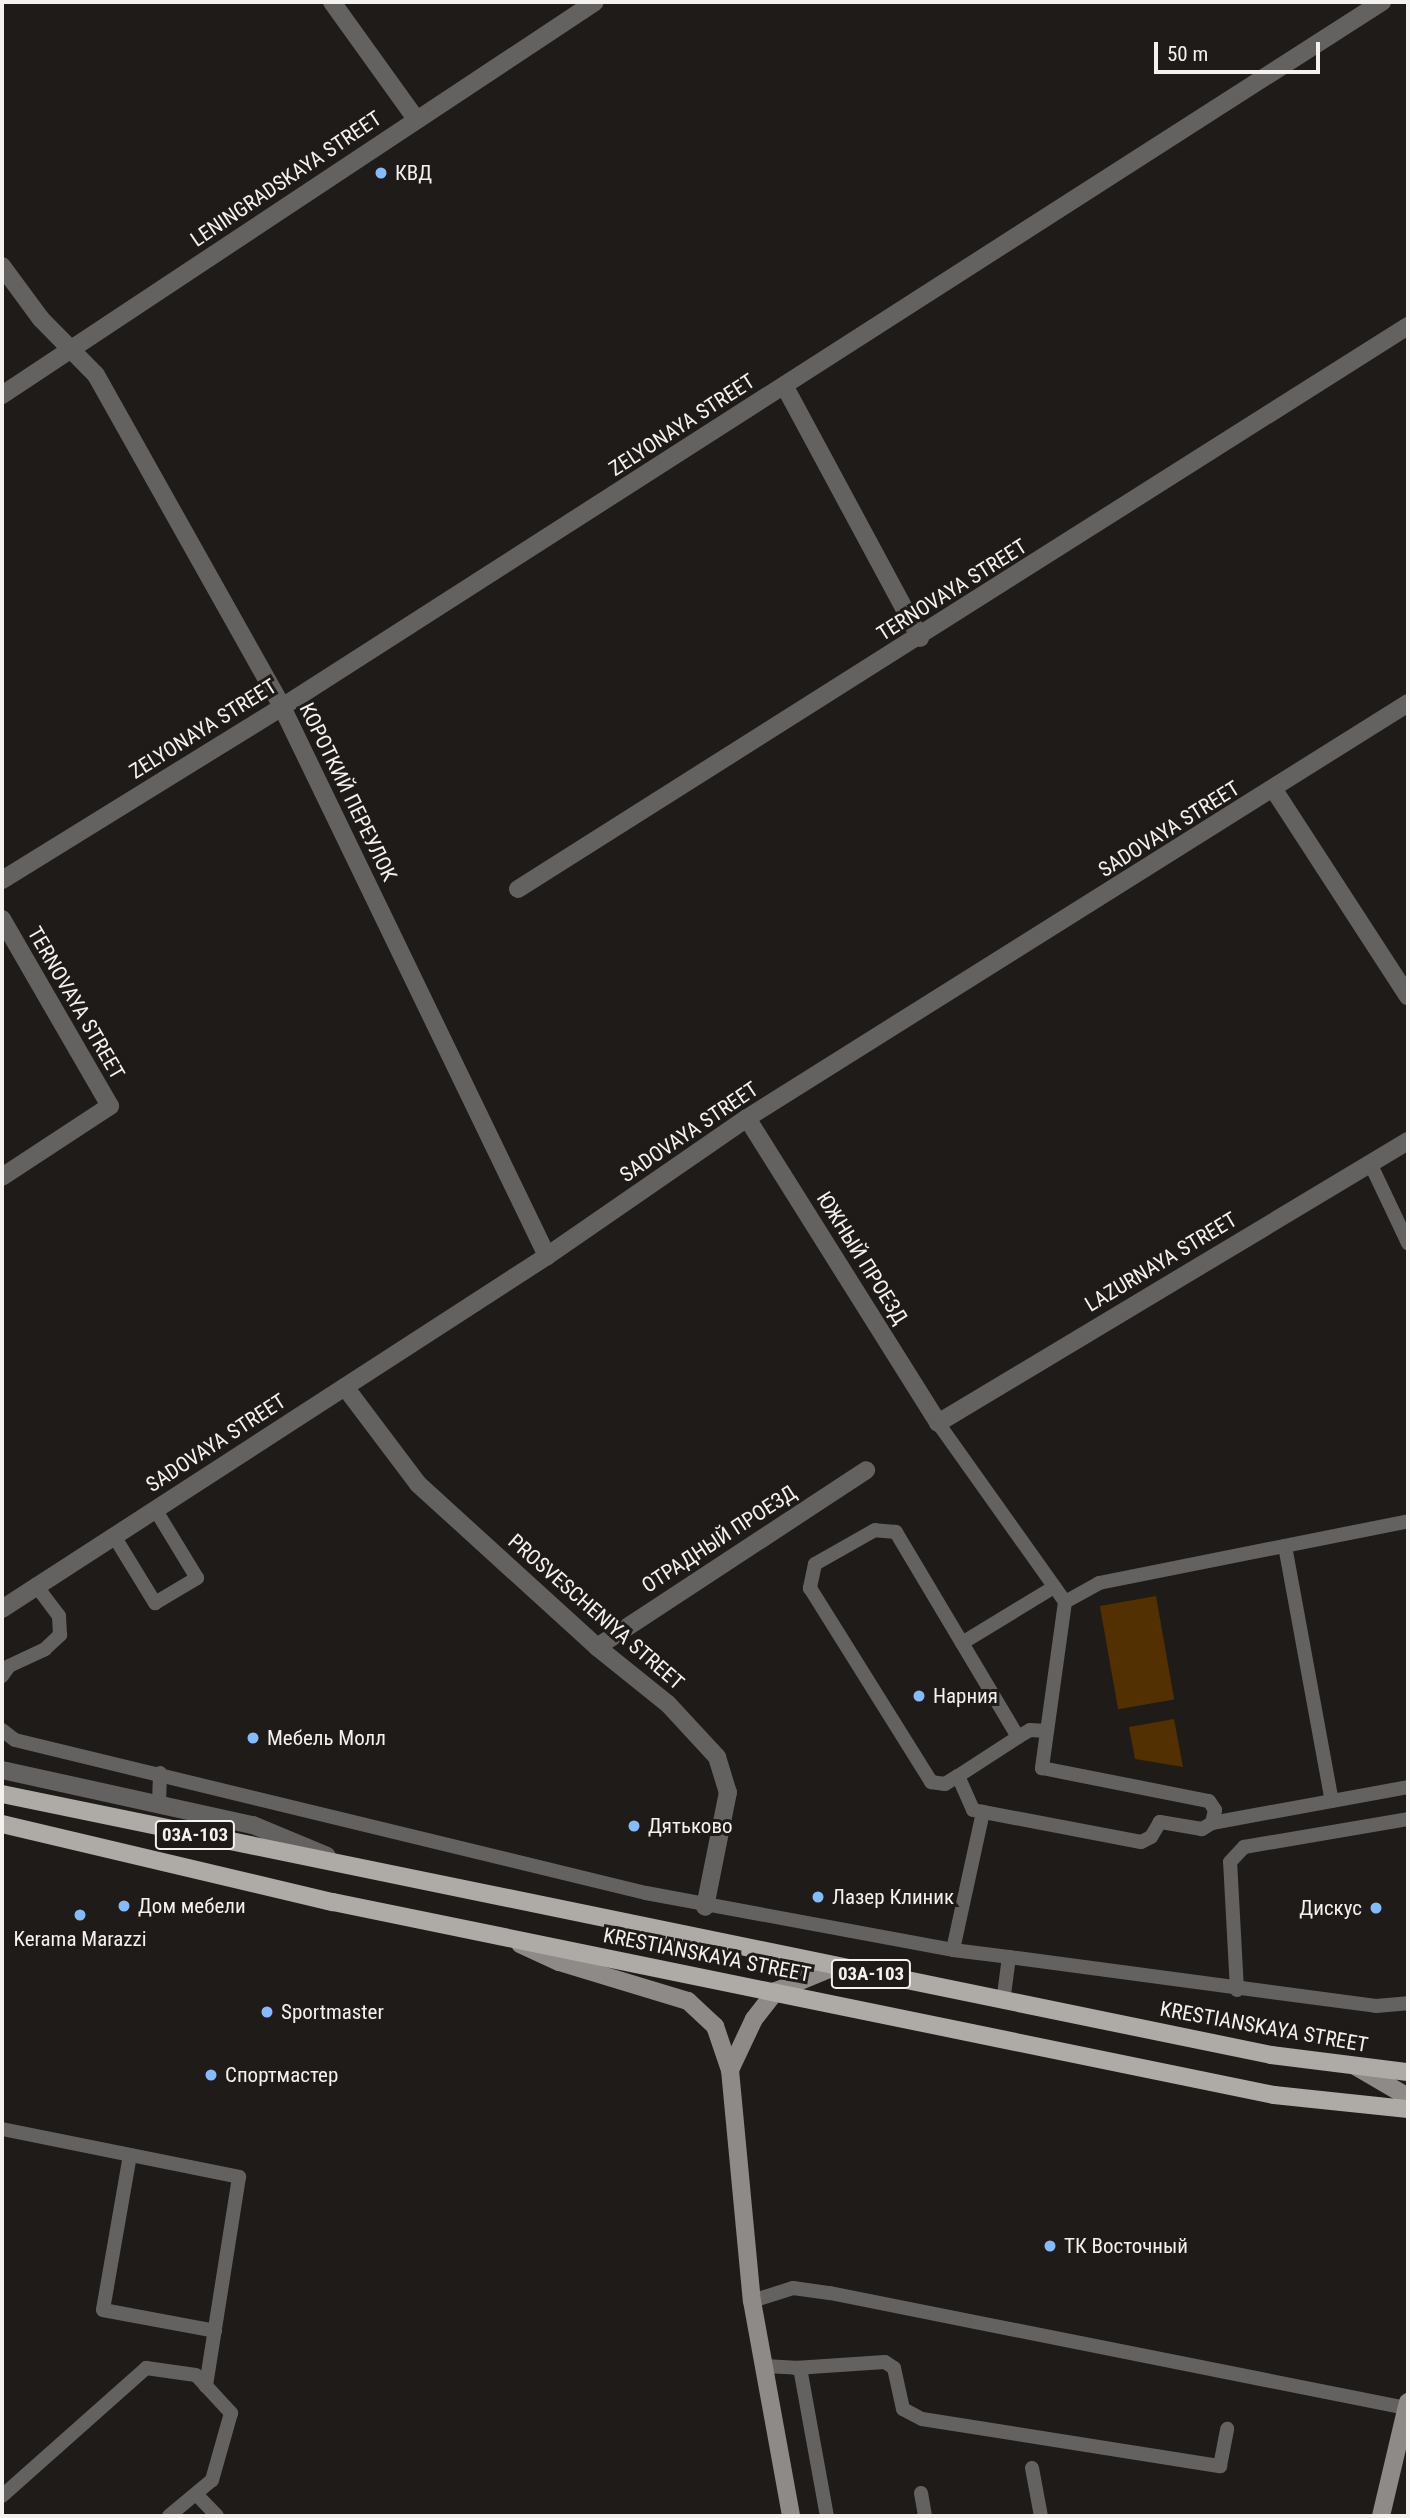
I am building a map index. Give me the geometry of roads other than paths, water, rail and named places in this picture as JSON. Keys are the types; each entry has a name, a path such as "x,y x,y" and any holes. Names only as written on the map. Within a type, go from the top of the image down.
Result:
{"main road":[{"name":"KRESTIANSKAYA STREET","path":"2,1794 360,1870 1271,2055 1408,2072"},
{"name":"KRESTIANSKAYA STREET","path":"2,1824 508,1938 1274,2095 1408,2109"},
{"path":"508,1938 559,1962 688,2001 715,2026 730,2070 752,2301 791,2516"},
{"path":"730,2070 754,2019 776,1991 834,1967"},
{"path":"1355,2066 1408,2097"},
{"path":"1381,2516 1407,2405"}],"street":[{"path":"332,2 416,119"},
{"name":"LENINGRADSKAYA STREET","path":"2,395 595,2"},
{"name":"ZELYONAYA STREET","path":"2,880 282,707 785,387 1382,2"},
{"name":"КОРОТКИЙ ПЕРЕУЛОК","path":"2,266 41,319 96,375 282,707 547,1256"},
{"name":"TERNOVAYA STREET","path":"518,889 920,638 1408,326"},
{"path":"785,387 920,638"},
{"name":"SADOVAYA STREET","path":"2,1609 547,1256 747,1118 1274,790 1408,703"},
{"path":"1274,790 1408,996"},
{"name":"TERNOVAYA STREET","path":"2,919 110,1106 2,1177"},
{"name":"ЮЖНЫЙ ПРОЕЗД","path":"747,1118 938,1423"},
{"name":"LAZURNAYA STREET","path":"938,1423 1408,1141"},
{"name":"PROSVESCHENIYA STREET","path":"345,1387 418,1484 597,1647 668,1704 717,1757 729,1792 705,1906"},
{"name":"ОТРАДНЫЙ ПРОЕЗД","path":"597,1647 866,1470"},
{"path":"2,1770 253,1825 360,1870"}],"lane":[{"path":"1370,1163 1408,1243"},
{"path":"938,1423 1065,1602 1042,1768 1209,1801 1215,1810 1212,1823"},
{"path":"114,1536 155,1603 197,1578 155,1509"},
{"path":"1065,1602 1099,1583 1408,1521"},
{"path":"1018,1737 896,1532 875,1530 815,1564 810,1588 931,1782 945,1784 1030,1730 1047,1731"},
{"path":"1285,1546 1332,1801"},
{"path":"2,1676 9,1666 45,1649 60,1635 59,1616 36,1585"},
{"path":"962,1643 1054,1587"},
{"path":"2,1730 15,1740 705,1906 953,1950 1237,1990 1376,2006 1408,2003"},
{"path":"159,1803 160,1773"},
{"path":"958,1776 973,1810 1140,1842 1152,1837 1160,1822 1202,1829 1212,1823 1408,1787"},
{"path":"953,1950 984,1812"},
{"path":"1237,1990 1230,1862 1244,1847 1408,1819"},
{"path":"1003,2001 1009,1957"},
{"path":"2,2129 239,2177 206,2386"},
{"path":"130,2155 103,2310 215,2331"},
{"path":"752,2301 793,2288 830,2293 1407,2405"},
{"path":"795,2368 885,2362 894,2368 903,2409 922,2419 1220,2466 1227,2429"},
{"path":"764,2366 800,2368 827,2516"},
{"path":"2,2496 146,2368 196,2375 231,2413 212,2480 169,2516"},
{"path":"1032,2468 1041,2516"},
{"path":"921,2493 925,2516"},
{"path":"196,2494 216,2516"}],"place":[{"name":"КВД","path":"381,173"},
{"name":"Нарния","path":"919,1696"},
{"name":"Мебель Молл","path":"253,1738"},
{"name":"Дятьково","path":"634,1826"},
{"name":"Лазер Клиник","path":"818,1897"},
{"name":"Дом мебели","path":"124,1906"},
{"name":"Дискус","path":"1376,1908"},
{"name":"Kerama Marazzi","path":"80,1915"},
{"name":"Sportmaster","path":"267,2012"},
{"name":"Спортмастер","path":"211,2075"},
{"name":"ТК Восточный","path":"1050,2246"}]}
